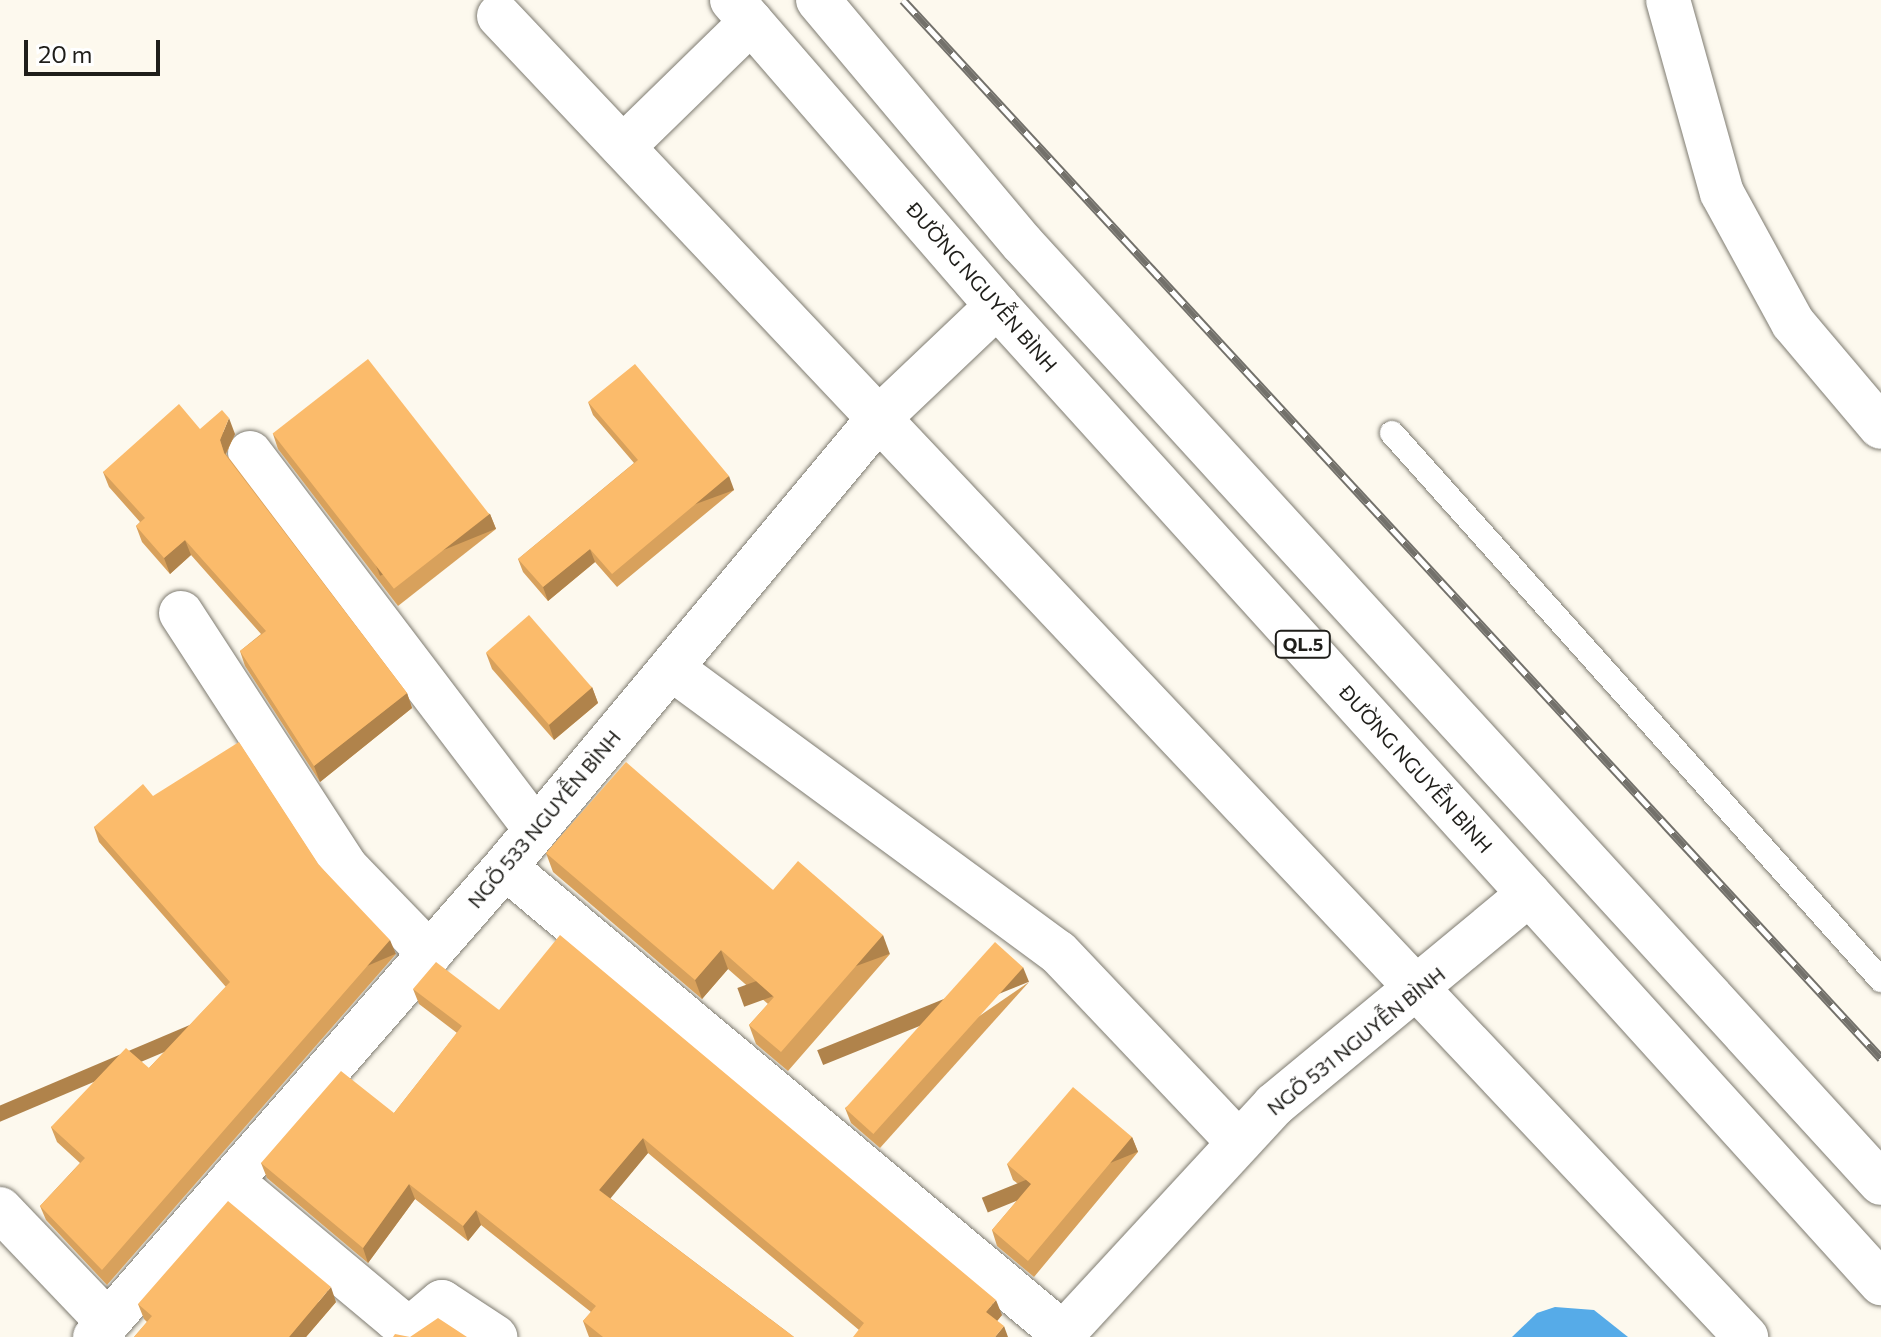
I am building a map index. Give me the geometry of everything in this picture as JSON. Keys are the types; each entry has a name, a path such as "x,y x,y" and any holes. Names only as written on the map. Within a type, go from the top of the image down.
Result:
{"main road":[{"path":"818,0 1022,243 1881,1183"},
{"path":"1668,0 1722,193 1793,323 1881,427"},
{"path":"623,147 741,11"},
{"name":"ĐƯỜNG NGUYỄN BÌNH","path":"741,11 997,306 1881,1283"},
{"path":"499,16 1746,1337"},
{"name":"NGÕ 533 NGUYỄN BÌNH","path":"102,1330 505,867 879,418 997,306"},
{"path":"250,453 536,830"},
{"path":"181,613 345,866 430,954"},
{"path":"671,668 1058,952 1238,1142"},
{"path":"505,867 1063,1336"},
{"name":"NGÕ 531 NGUYỄN BÌNH","path":"1063,1336 1238,1142 1358,1035 1419,991 1529,894"},
{"path":"231,1181 396,1319 412,1327 442,1302 495,1337"},
{"path":"0,1209 102,1330"}],"lane":[{"path":"1392,433 1881,980"}],"water":[{"path":"1555,1307 1594,1310 1628,1337 1512,1337 1537,1313"}],"building":[{"path":"368,359 489,514 394,589 273,433"},
{"path":"635,364 729,476 612,574 590,549 543,587 518,559 638,460 588,402"},
{"path":"179,404 200,429 222,410 229,418 220,440 224,453 407,693 314,766 240,651 266,631 185,540 164,558 136,526 145,518 103,472"},
{"path":"529,615 592,687 549,725 486,652"},
{"path":"239,742 319,865 390,940 102,1270 40,1206 85,1158 51,1127 126,1048 149,1068 230,982 94,827 143,784 153,796"},
{"path":"626,762 773,890 798,861 883,935 781,1052 749,1025 774,997 721,950 695,980 546,853"},
{"path":"560,935 996,1300 986,1312 1004,1326 995,1337 853,1337 864,1323 643,1138 599,1190 794,1337 603,1337 583,1321 596,1306 476,1210 463,1226 409,1184 363,1248 261,1163 341,1071 394,1113 462,1026 413,989 436,962 499,1010"},
{"path":"995,942 1023,967 873,1134 845,1108"},
{"path":"1073,1087 1132,1137 1028,1261 992,1230 1031,1184 1007,1164"},
{"path":"228,1201 331,1287 289,1337 134,1337 152,1316 138,1304"},
{"path":"438,1318 467,1337 410,1337"}],"railway":[{"path":"903,0 1881,1058"}]}
